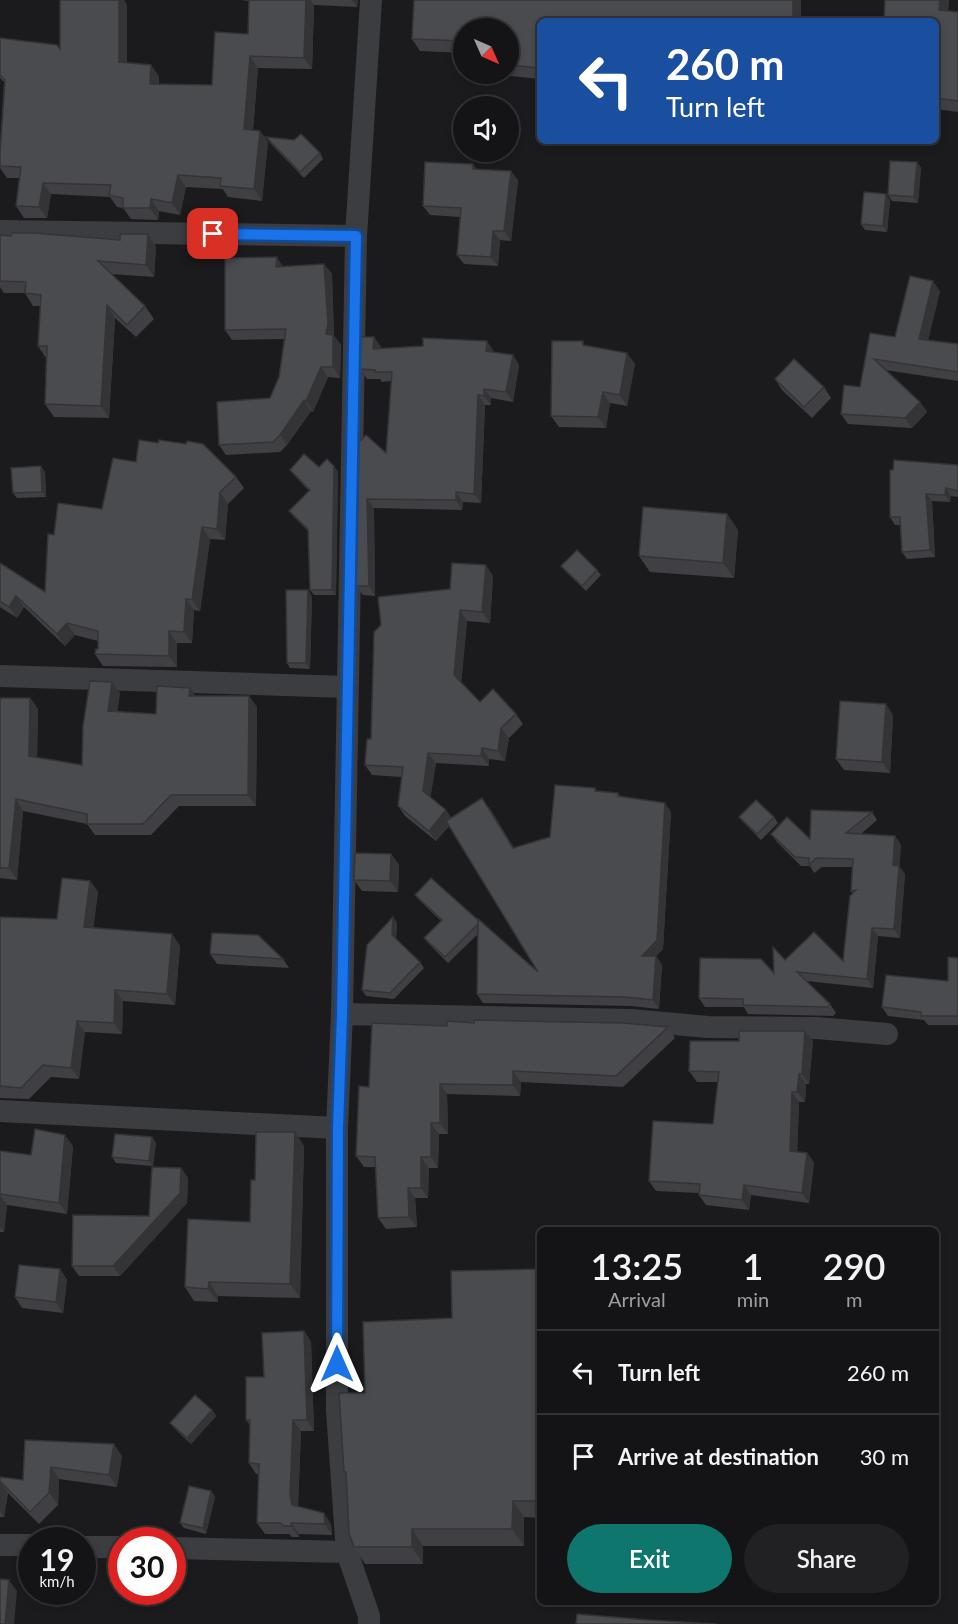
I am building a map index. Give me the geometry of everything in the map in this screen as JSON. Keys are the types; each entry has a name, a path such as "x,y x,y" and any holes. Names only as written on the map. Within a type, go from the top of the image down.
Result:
{"street":[{"path":"369,1624 369,1616 347,1552 337,1411 338,1128 356,236 371,0"},
{"path":"0,231 356,236"},
{"path":"0,676 346,687"},
{"path":"342,1014 596,1018 708,1027 817,1028 887,1034"},
{"path":"0,1111 338,1128"},
{"path":"0,1545 18,1545"},
{"path":"186,1548 347,1552"}],"building":[{"path":"60,0 119,0 119,62 151,65 150,84 212,85 215,32 248,34 249,0 306,0 304,58 250,56 244,129 260,131 254,189 220,186 221,178 178,175 172,203 151,199 150,208 123,208 123,198 109,195 111,185 43,183 39,207 16,206 21,167 0,166 5,80 0,75 0,38 57,45 60,49"},
{"path":"414,0 793,0 793,18 537,18 537,68 519,66 519,18 453,18 453,41 412,39"},
{"path":"885,0 940,0 939,10 958,12 958,101 939,98 939,18 884,18"},
{"path":"301,134 320,153 300,172 266,137 294,140"},
{"path":"890,161 917,162 914,197 888,195"},
{"path":"425,162 473,164 473,169 511,171 504,231 493,231 491,257 457,255 461,208 423,206"},
{"path":"864,192 886,194 883,226 861,224"},
{"path":"12,233 120,240 120,234 148,234 146,265 98,261 145,306 127,325 107,305 101,406 45,404 47,346 38,346 41,295 25,293 26,282 0,281 0,235 11,236"},
{"path":"277,257 276,267 324,264 328,323 326,334 333,335 333,367 321,367 306,401 304,400 273,442 219,445 217,402 270,398 279,377 286,329 225,330 225,258"},
{"path":"910,276 933,281 919,339 958,344 958,372 874,359 920,402 905,418 841,414 844,385 860,387 870,333 895,337"},
{"path":"361,337 374,337 373,349 423,346 423,338 487,341 486,351 513,355 506,392 484,389 484,396 478,395 474,494 456,492 456,500 367,499 369,586 356,586 359,442 366,435 386,453 392,372 360,369"},
{"path":"552,341 583,341 583,345 627,353 620,395 603,392 598,417 551,416"},
{"path":"794,359 824,387 804,407 775,379"},
{"path":"139,440 186,444 187,441 203,444 236,477 220,492 217,529 202,527 192,600 186,599 184,632 169,631 169,656 95,654 98,649 98,631 67,623 57,634 16,596 9,607 0,601 0,563 45,592 48,534 54,535 58,503 102,509 113,458 136,462"},
{"path":"304,454 319,467 327,459 334,466 332,590 310,590 308,529 289,511 310,490 290,470"},
{"path":"894,460 958,465 958,491 946,488 945,495 926,494 930,550 902,552 900,517 890,517 890,470 893,470"},
{"path":"41,466 42,492 13,493 11,468"},
{"path":"643,507 727,514 723,563 639,556"},
{"path":"577,550 597,570 582,586 561,566"},
{"path":"452,563 486,565 482,612 460,610 454,675 480,702 493,689 516,714 501,728 498,751 482,748 481,756 428,753 423,791 446,810 429,831 398,806 403,767 365,765 367,739 371,739 374,632 381,625 378,597 450,589"},
{"path":"286,590 308,590 306,663 287,663"},
{"path":"90,681 112,682 108,711 156,714 157,686 190,688 189,696 249,696 248,795 171,795 143,824 87,824 87,814 16,799 9,868 0,868 0,698 30,698 29,756 82,765 83,726"},
{"path":"840,701 886,704 882,762 836,759"},
{"path":"555,785 595,788 595,791 618,793 618,796 665,803 657,940 642,956 656,956 653,1000 625,997 477,994 478,919 538,972 446,821 482,798 513,848 550,837"},
{"path":"756,800 774,817 757,834 739,817"},
{"path":"811,810 872,812 846,833 895,836 893,865 899,866 894,929 872,928 867,979 797,972 830,1004 827,1007 743,1005 743,999 699,998 700,958 761,959 774,973 773,947 785,960 814,932 843,961 850,896 856,890 851,891 853,859 816,858 809,865 809,858 795,857 771,834 787,817 810,839"},
{"path":"355,853 391,854 390,881 354,880"},
{"path":"62,878 90,881 84,927 172,934 167,994 115,990 114,1023 77,1021 71,1068 43,1065 21,1088 0,1086 0,917 57,919"},
{"path":"431,878 478,920 478,924 445,957 424,938 442,920 415,895"},
{"path":"393,917 392,935 420,962 390,993 362,990 367,945"},
{"path":"212,933 258,935 283,959 210,954"},
{"path":"948,957 958,958 958,1016 921,1016 921,1012 882,1007 886,975 948,981"},
{"path":"474,1020 623,1023 668,1027 616,1076 513,1071 513,1085 440,1084 440,1123 431,1123 431,1157 421,1157 421,1188 408,1188 409,1217 378,1218 375,1157 356,1156 359,1086 369,1087 372,1023 447,1026 447,1021 474,1023"},
{"path":"739,1031 805,1031 802,1074 799,1074 797,1092 792,1092 790,1151 807,1153 802,1193 744,1185 742,1200 699,1195 700,1184 649,1181 653,1121 713,1124 719,1072 689,1071 690,1041 739,1041"},
{"path":"35,1129 65,1135 59,1203 0,1194 0,1151 31,1155"},
{"path":"256,1132 295,1132 290,1284 209,1282 208,1289 185,1287 188,1219 250,1222 251,1180 255,1180"},
{"path":"115,1134 152,1137 149,1161 112,1157"},
{"path":"152,1167 181,1168 180,1193 113,1266 72,1266 73,1215 149,1216"},
{"path":"19,1265 60,1269 56,1302 15,1297"},
{"path":"537,1269 537,1501 513,1501 512,1529 412,1529 412,1547 354,1547 349,1533 339,1393 365,1393 363,1322 452,1318 451,1271"},
{"path":"304,1331 307,1420 293,1420 290,1495 292,1505 324,1513 325,1524 291,1523 291,1526 284,1526 281,1523 257,1523 259,1464 249,1463 250,1420 246,1420 246,1377 264,1377 262,1333"},
{"path":"195,1395 212,1410 187,1438 170,1423"},
{"path":"25,1440 114,1444 109,1475 51,1467 49,1493 30,1512 0,1481 0,1477 23,1480"},
{"path":"189,1486 211,1491 203,1528 180,1523"},
{"path":"0,1579 9,1580 5,1624 0,1624"},
{"path":"577,1614 648,1620 716,1624 576,1624"}],"route":[{"path":"213,234 356,236 338,1128 337,1364"}]}
